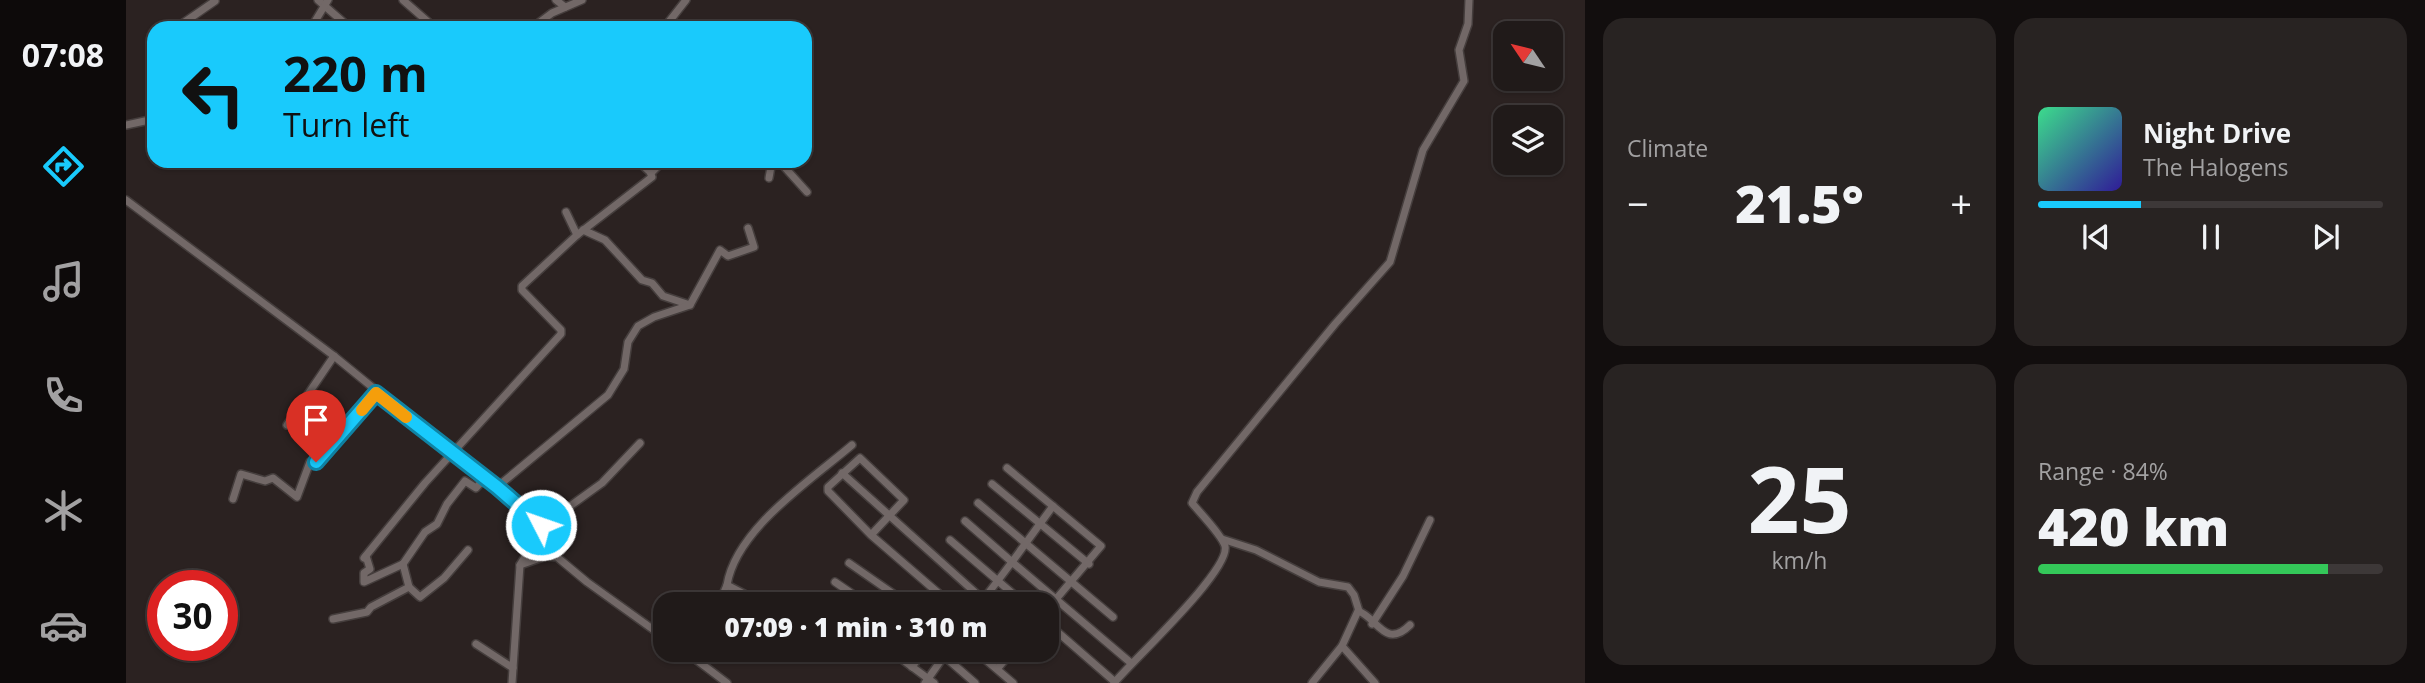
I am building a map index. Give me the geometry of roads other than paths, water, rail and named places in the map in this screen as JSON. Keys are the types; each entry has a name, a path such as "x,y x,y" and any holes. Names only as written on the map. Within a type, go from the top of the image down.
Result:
{"street":[{"path":"403,0 427,21"},
{"path":"556,0 565,7"},
{"path":"543,21 582,0"},
{"path":"670,21 686,0"},
{"path":"1059,633 1114,682 1210,580 1226,548 1192,503 1193,499 1201,485 1317,345 1390,262 1423,150 1464,82 1459,50 1468,24 1469,0"},
{"path":"186,21 215,1"},
{"path":"315,21 323,2 343,21"},
{"path":"126,125 147,120"},
{"path":"646,168 651,173"},
{"path":"485,478 476,488 465,481 447,504 437,524 425,532 402,564 364,582 364,573 370,569 365,557 453,452 561,334 561,330 521,288 580,232 649,180 656,168"},
{"path":"769,178 771,168"},
{"path":"785,168 807,192"},
{"path":"126,200 334,356 376,393 497,487 541,527"},
{"path":"566,212 580,232 606,240 642,280 652,283 663,296 690,305"},
{"path":"497,487 608,395 620,378 628,358 628,342 638,326 654,317 690,305 720,250 728,256 754,247 748,228"},
{"path":"287,425 334,356"},
{"path":"233,499 240,474 265,481 273,478 297,497 310,462 316,462 376,393"},
{"path":"512,683 520,565 541,527 602,483 640,443"},
{"path":"724,592 740,552 756,531 852,445"},
{"path":"872,535 904,500 863,459 858,460 827,490 872,535 937,592"},
{"path":"1007,468 1101,546 1059,598"},
{"path":"842,474 973,592"},
{"path":"992,484 1089,564"},
{"path":"978,503 1074,581 1113,617"},
{"path":"991,592 1053,506"},
{"path":"1372,624 1404,576 1430,520"},
{"path":"965,521 1046,592"},
{"path":"1221,539 1256,550 1319,582 1348,587 1354,595 1359,611 1372,624 1396,635 1410,625"},
{"path":"950,540 1011,592"},
{"path":"402,564 409,587 420,597 444,578 468,550"},
{"path":"520,565 546,556 557,557 653,629"},
{"path":"849,563 890,592"},
{"path":"835,582 850,592"},
{"path":"727,586 739,592"},
{"path":"333,619 367,612 371,607 409,587"},
{"path":"1059,603 1131,663"},
{"path":"1312,683 1342,646 1359,611"},
{"path":"476,644 513,667"},
{"path":"1342,646 1375,683"},
{"path":"700,662 727,683"},
{"path":"905,662 929,682 941,662"},
{"path":"912,667 916,662"},
{"path":"955,662 975,683"},
{"path":"990,662 1013,683"},
{"path":"998,668 1002,662"}]}
